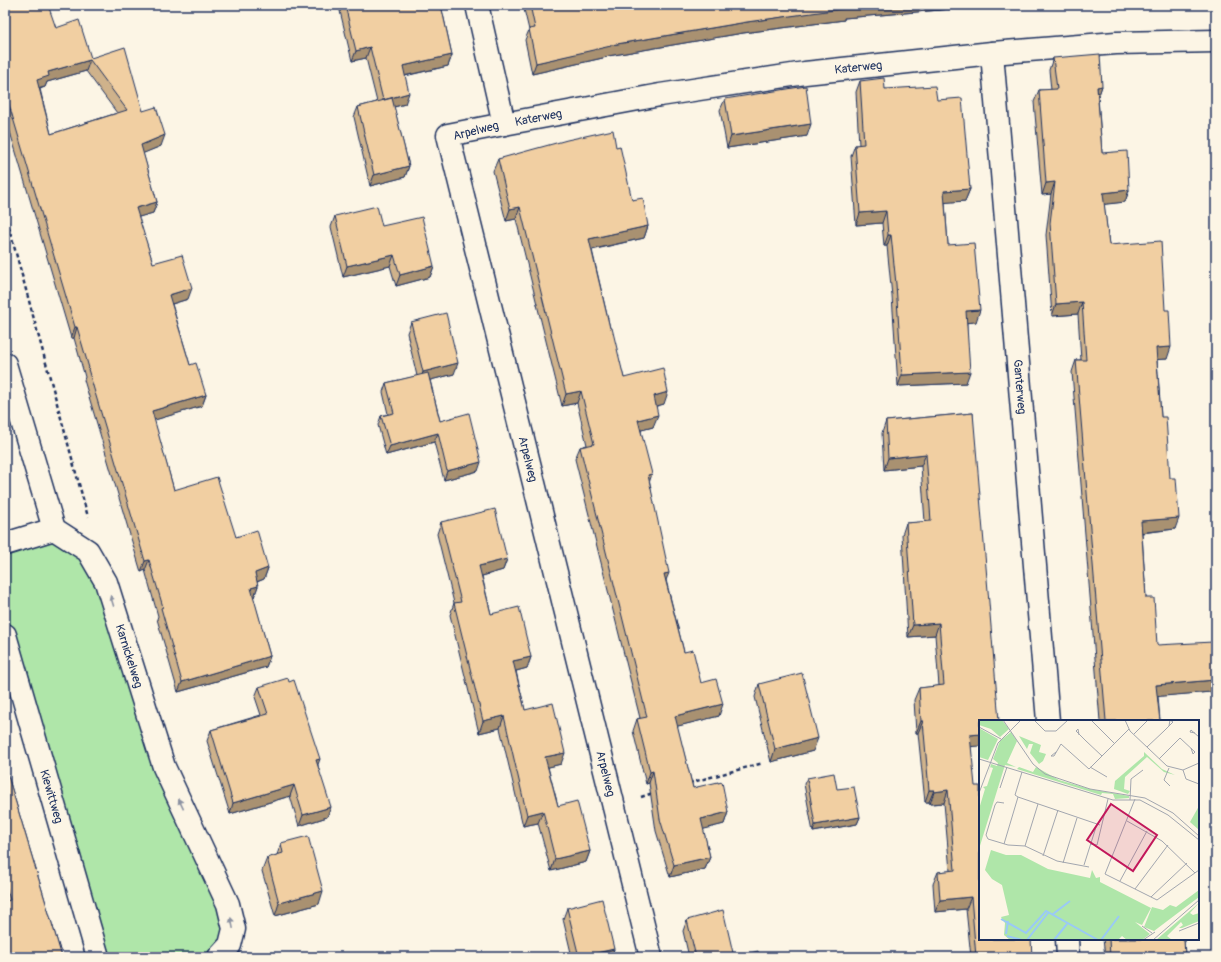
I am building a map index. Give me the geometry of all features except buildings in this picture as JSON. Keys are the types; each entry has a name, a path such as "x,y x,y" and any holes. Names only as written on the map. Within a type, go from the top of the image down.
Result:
{"street":[{"name":"Arpelweg","path":"477,5 504,124 448,136 651,957"},
{"name":"Katerweg","path":"504,124 660,95 805,73 992,53 1116,43 1216,41"},
{"name":"Ganterweg","path":"992,53 1048,720"},
{"path":"5,364 54,529 5,544"},
{"name":"Karnickelweg","path":"54,529 88,551 106,582 164,767 228,904 234,929 230,945 219,957"},
{"name":"Kiewittweg","path":"5,635 98,957"},
{"path":"1067,940 1068,957"}],"path":[{"path":"5,213 89,520"},
{"path":"688,784 763,763"},
{"path":"613,804 658,792"}],"green space":[{"path":"54,529 88,551 164,767 228,904 219,957 98,957 5,635 5,544"}]}
